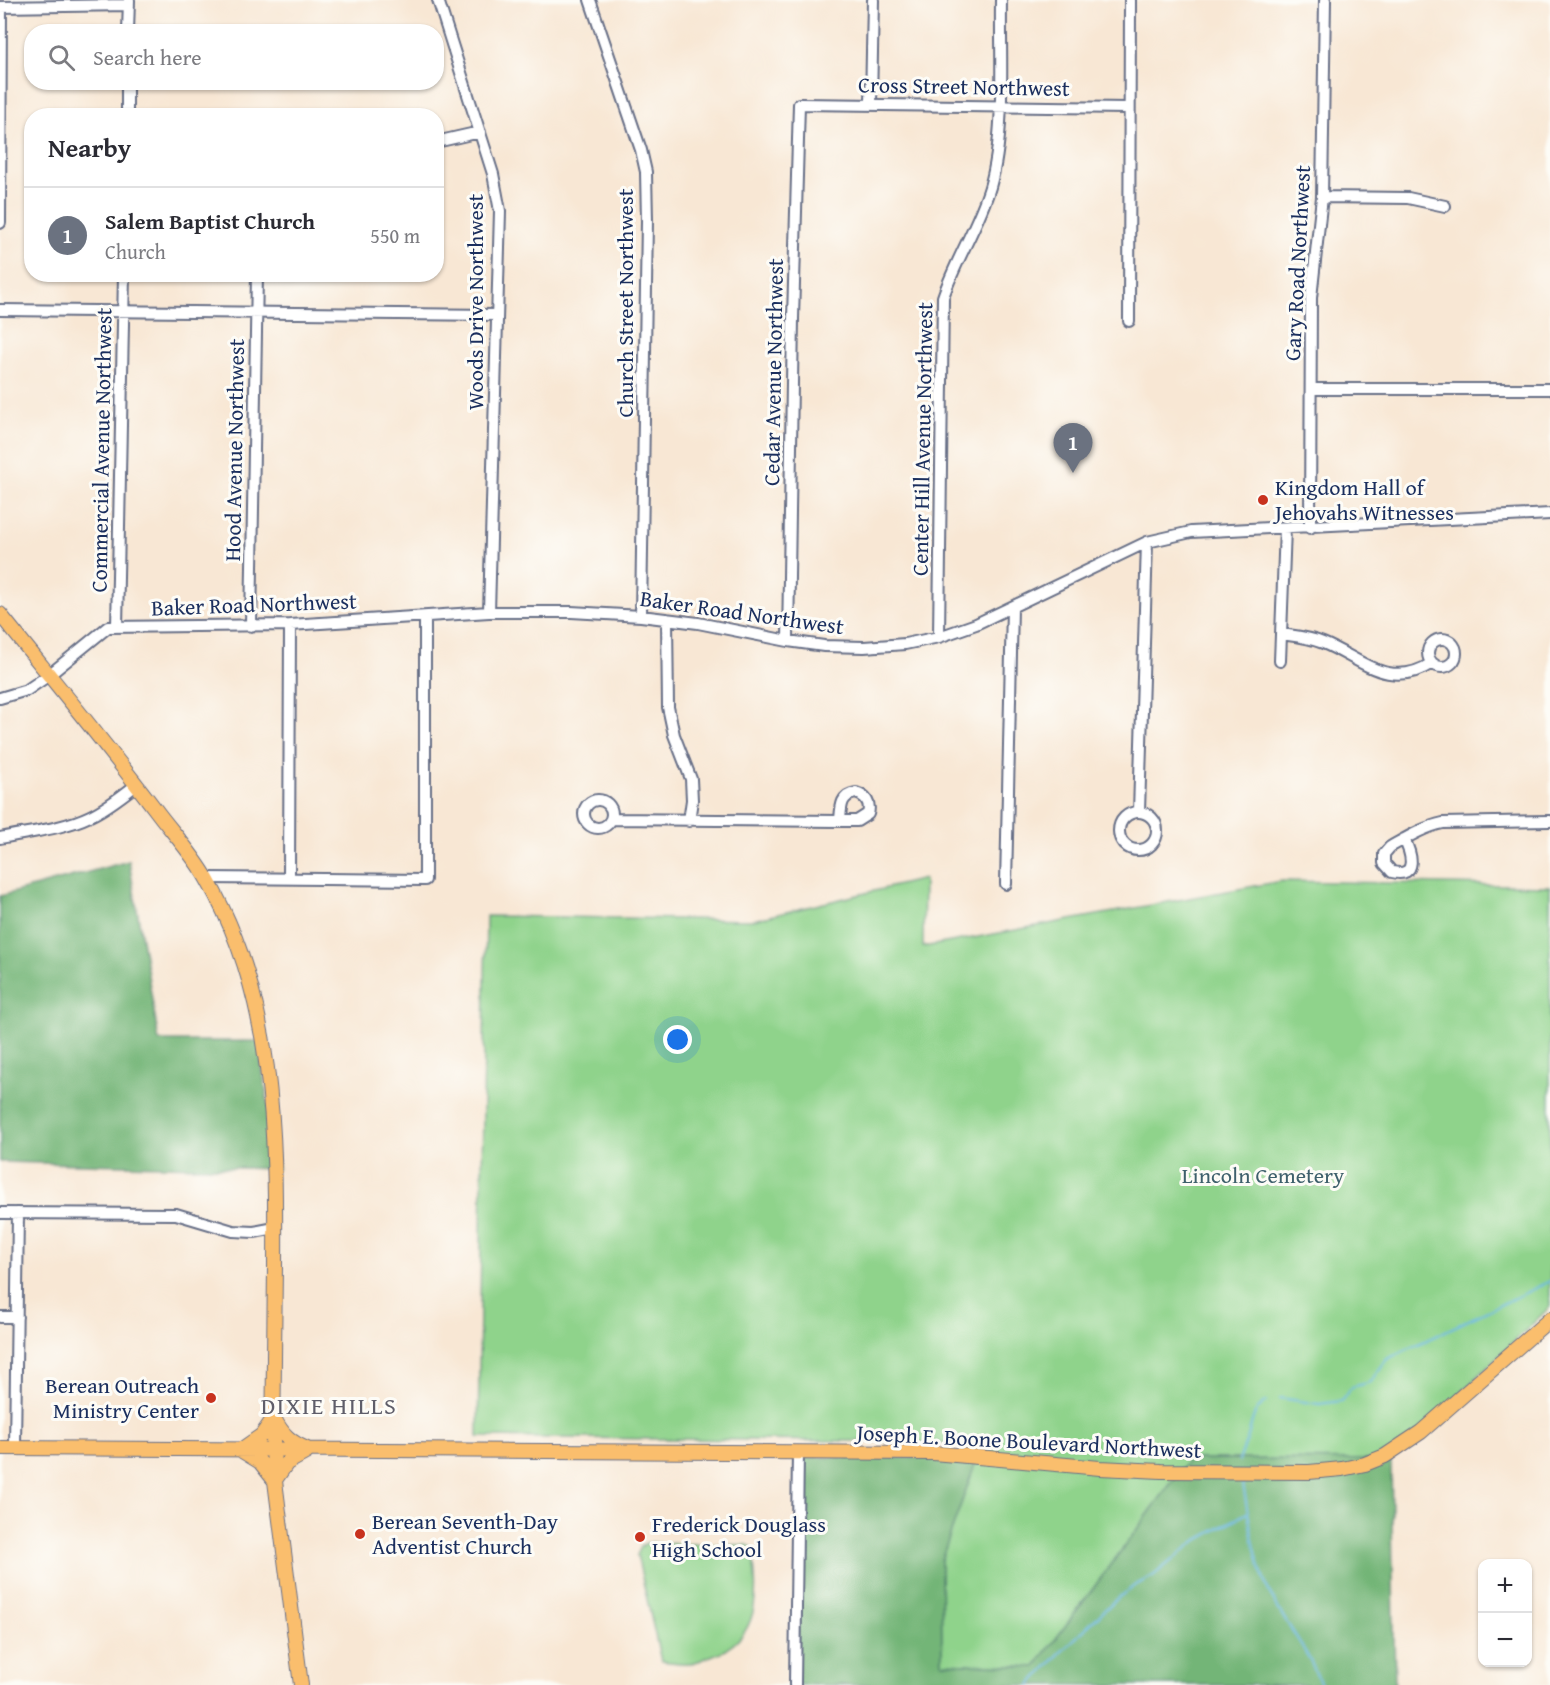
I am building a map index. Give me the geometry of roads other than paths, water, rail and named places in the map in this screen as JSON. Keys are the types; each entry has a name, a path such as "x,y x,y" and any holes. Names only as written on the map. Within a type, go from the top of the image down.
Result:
{"main road":[{"path":"0,614 207,878 242,958 263,1037 273,1117 275,1228 273,1450 301,1685"},
{"name":"Joseph E. Boone Boulevard Northwest","path":"0,1448 933,1453 1100,1468 1161,1471 1256,1472 1342,1469 1365,1464 1385,1456 1421,1432 1550,1319"},
{"path":"274,1418 262,1435 240,1450 260,1462 275,1481"},
{"path":"274,1418 286,1438 294,1444 311,1450"},
{"path":"275,1481 287,1463 296,1456 311,1450"}],"street":[{"name":"Woods Drive Northwest","path":"438,0 493,174 500,211 489,612"},
{"name":"Church Street Northwest","path":"590,0 646,172 640,616"},
{"path":"871,104 873,0"},
{"name":"Center Hill Avenue Northwest","path":"939,637 943,297 952,269 990,188 996,154 999,106 1000,0"},
{"path":"1129,321 1130,0"},
{"name":"Gary Road Northwest","path":"1310,528 1311,298 1322,197 1325,0"},
{"path":"0,223 1,7 129,3 128,24"},
{"path":"127,90 127,108"},
{"name":"Cross Street Northwest","path":"799,104 1128,108"},
{"name":"Cedar Avenue Northwest","path":"788,641 792,331 799,104"},
{"path":"444,140 480,132"},
{"path":"1322,197 1408,198 1445,206"},
{"name":"Commercial Avenue Northwest","path":"117,627 124,282"},
{"name":"Hood Avenue Northwest","path":"251,626 257,282"},
{"path":"0,310 497,315"},
{"path":"1311,389 1550,389"},
{"name":"Baker Road Northwest","path":"0,698 27,690 108,627 290,625 489,612 571,612 640,616 699,623 824,646 864,647 905,644 939,637 976,624 1146,542 1166,536 1191,532 1310,528 1550,514"},
{"path":"1280,661 1285,528"},
{"path":"1139,812 1146,542"},
{"path":"1006,884 1012,606"},
{"path":"207,878 425,880 425,617"},
{"path":"667,619 668,706 674,735 691,778 692,800 689,821"},
{"path":"289,879 290,625"},
{"path":"1281,634 1301,636 1321,642 1340,650 1363,665 1382,672 1412,672 1432,663"},
{"path":"0,838 73,823 102,810 136,785"},
{"path":"612,819 840,821"},
{"path":"1404,839 1431,825 1443,823 1550,821"},
{"path":"0,1213 176,1214 233,1231 254,1232 275,1228"},
{"path":"15,1448 18,1213"},
{"path":"0,1317 17,1317"},
{"path":"795,1685 798,1452"}],"waterway":[{"path":"1280,1398 1319,1404 1341,1401 1352,1387 1370,1382 1387,1359 1550,1281"},
{"path":"1239,1461 1254,1415 1267,1401"},
{"path":"1242,1479 1262,1574 1278,1609 1306,1653 1321,1685"},
{"path":"1030,1685 1114,1601 1134,1586 1153,1576 1194,1542 1247,1513 1249,1516"}],"place":[{"name":"Salem Baptist Church","path":"1073,473"},
{"name":"Kingdom Hall of Jehovahs Witnesses","path":"1263,500"},
{"name":"Berean Outreach Ministry Center","path":"211,1398"},
{"name":"Berean Seventh-Day Adventist Church","path":"360,1534"},
{"name":"Frederick Douglass High School","path":"640,1537"}],"district":[{"name":"DIXIE HILLS","path":"329,1405"}],"park label":[{"name":"Lincoln Cemetery","path":"1263,1175"}]}
